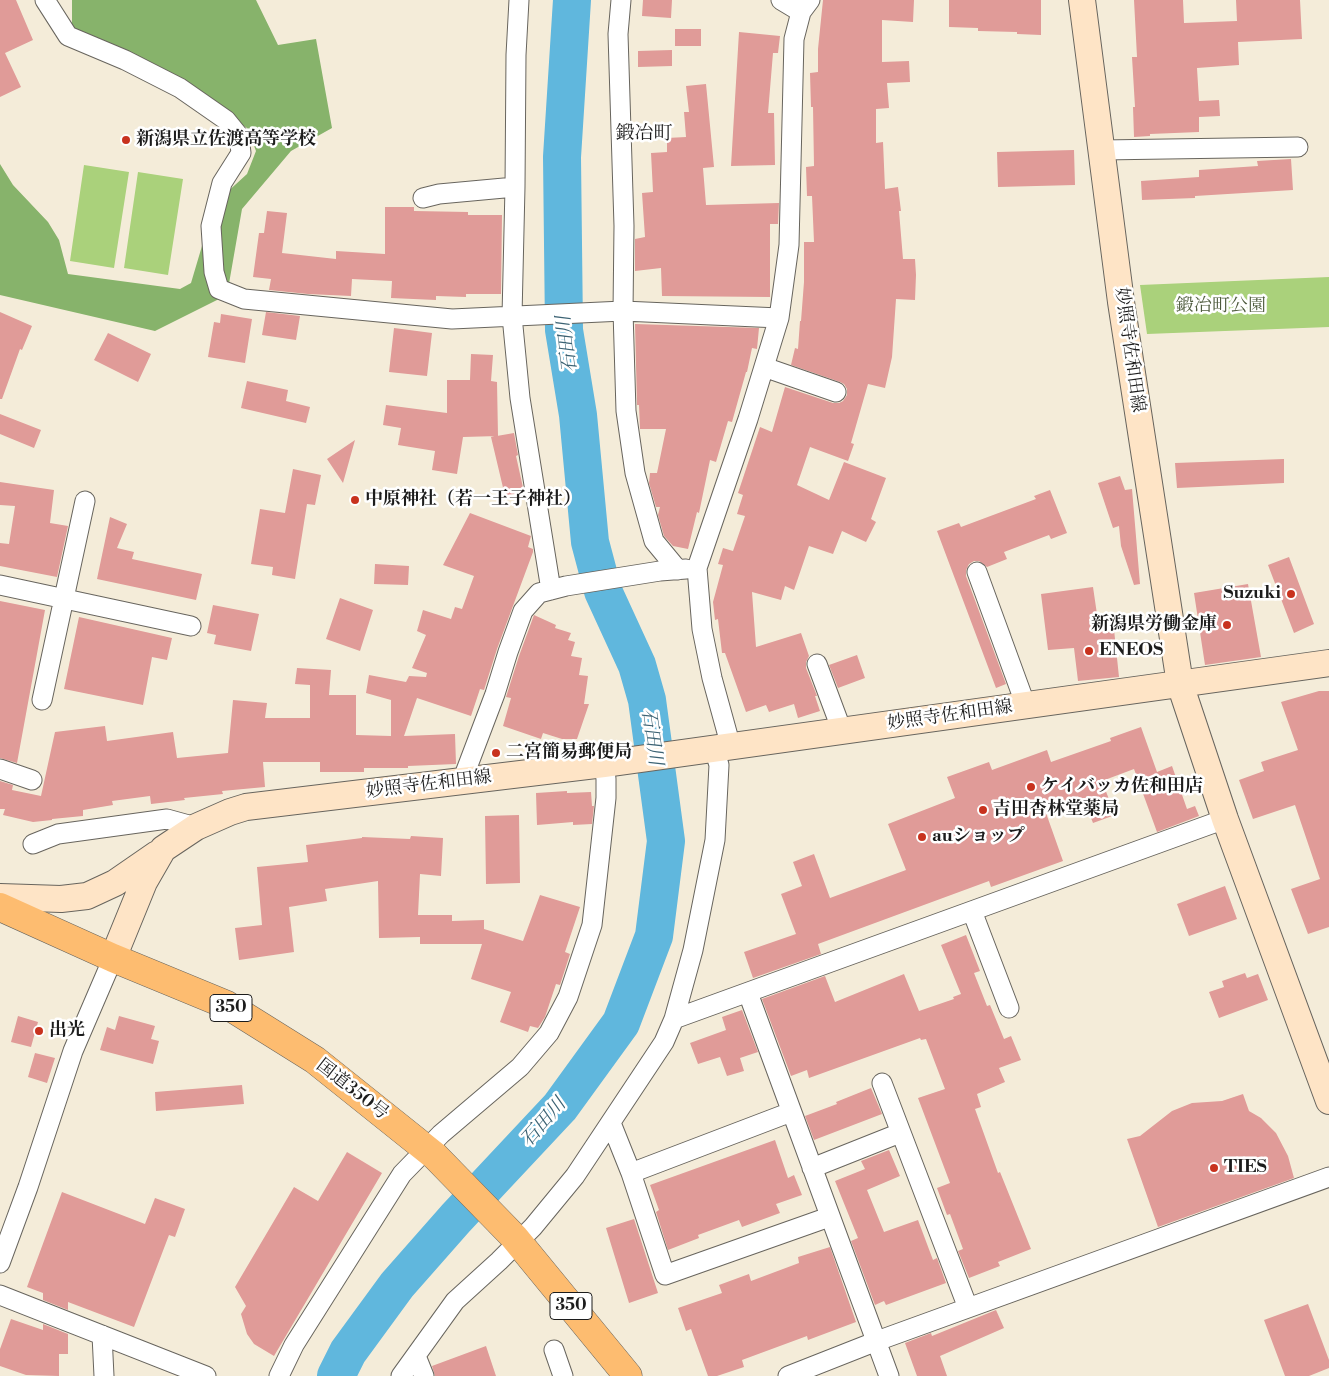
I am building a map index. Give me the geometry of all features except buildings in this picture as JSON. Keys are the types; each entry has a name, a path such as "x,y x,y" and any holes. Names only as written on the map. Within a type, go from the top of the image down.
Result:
{"highway":[{"name":"国道350号","path":"0,907 113,958 227,1005 315,1060 431,1152 516,1239 628,1376"}],"main road":[{"name":"妙照寺佐和田線","path":"113,958 144,882 163,849 196,827 230,812 246,808 608,764 1180,684 1121,302 1082,0"},
{"path":"1329,663 1180,684 1225,820 1329,1101"},
{"path":"0,897 61,899 87,896 115,883 163,849"}],"street":[{"path":"45,0 68,36 125,60 180,88 226,120 239,136 241,153 222,183 211,226 214,272 219,289 244,299 442,318 619,312 779,318"},
{"path":"519,0 516,55 516,187 520,398 559,588"},
{"path":"401,1376 456,1301 516,1239 533,1227 575,1176 664,1042 674,1019 692,950 715,840 719,765 712,678 702,629 678,570 654,541 634,473 626,411 619,312 624,226 618,34 621,0"},
{"path":"678,570 764,367 779,318 789,245 794,39 806,6 781,0"},
{"path":"1102,150 1298,146"},
{"path":"423,198 439,194 516,187"},
{"path":"764,367 836,392"},
{"path":"42,700 85,501"},
{"path":"462,781 495,694 523,611 539,593 559,588 678,570"},
{"path":"977,572 1026,706"},
{"path":"0,585 191,626"},
{"path":"817,664 842,731"},
{"path":"278,1376 294,1345 402,1174 431,1152 441,1134 520,1067 549,1033 568,997 592,924 608,764"},
{"path":"0,769 32,780"},
{"path":"33,844 58,834 166,820 196,827"},
{"path":"674,1019 1225,820"},
{"path":"972,912 1009,1008"},
{"path":"0,1263 28,1187 72,1051 113,958"},
{"path":"748,993 889,1376"},
{"path":"882,1084 968,1308"},
{"path":"631,1173 791,1112"},
{"path":"611,1123 631,1173 666,1274 829,1217"},
{"path":"812,1168 900,1133"},
{"path":"788,1376 877,1341 1329,1177"},
{"path":"0,1295 206,1376"},
{"path":"102,1335 104,1376"},
{"path":"554,1350 563,1376"},
{"path":"416,1356 424,1376"}],"green space":[{"path":"72,0 256,0 278,45 316,39 332,128 291,151 242,209 227,295 155,331 0,295 0,164 13,185 48,222 59,240 68,274 180,289 191,283 210,219 224,195 247,174 256,151 247,128 192,92 83,38 72,25"},
{"path":"84,165 129,172 114,268 70,261"},
{"path":"138,172 183,179 168,275 124,268"},
{"name":"鍛冶町公園","path":"1329,277 1329,327 1147,334 1140,285"}],"waterway":[{"name":"石田川","path":"336,1376 348,1352 397,1285 456,1218 560,1107 621,1023 654,936 666,841 647,700 637,665 603,591 590,542 578,415 564,330 562,157 572,0"}],"place":[{"name":"新潟県立佐渡高等学校","path":"126,140"},
{"name":"中原神社（若一王子神社）","path":"355,500"},
{"name":"Suzuki","path":"1291,594"},
{"name":"新潟県労働金庫","path":"1227,625"},
{"name":"ENEOS","path":"1089,651"},
{"name":"二宮簡易郵便局","path":"496,753"},
{"name":"ケイバッカ佐和田店","path":"1031,787"},
{"name":"吉田杏林堂薬局","path":"983,810"},
{"name":"auショップ","path":"922,837"},
{"name":"出光","path":"39,1031"},
{"name":"TIES","path":"1214,1168"}],"district":[{"name":"鍛冶町","path":"644,134"}]}
